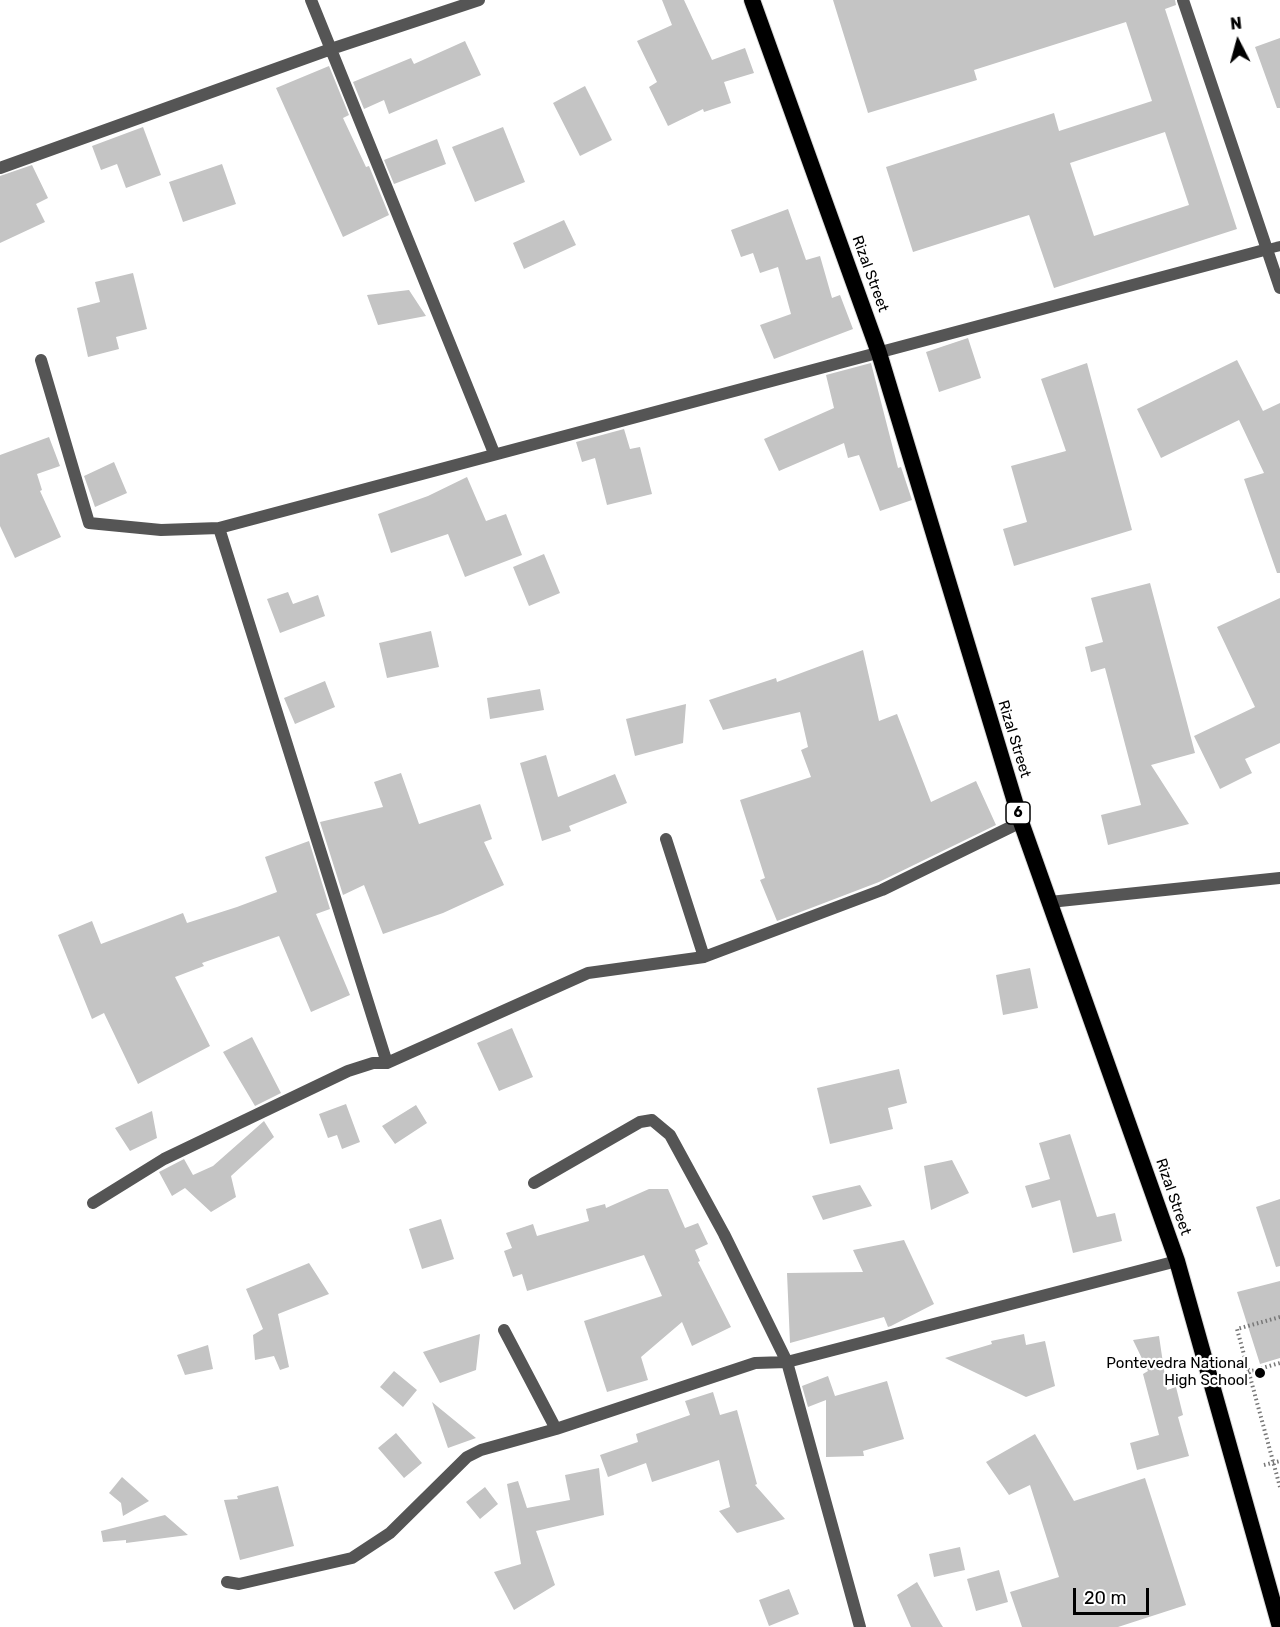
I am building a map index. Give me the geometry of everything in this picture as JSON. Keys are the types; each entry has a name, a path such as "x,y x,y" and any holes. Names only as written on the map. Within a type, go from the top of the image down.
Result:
{"highway":[{"name":"Rizal Street","path":"752,0 879,354 1021,822 1177,1261 1280,1627"}],"street":[{"path":"311,0 494,453"},
{"path":"0,168 331,50 479,0"},
{"path":"1183,0 1274,247 1280,288"},
{"path":"41,360 89,523 161,530 219,528 1274,247"},
{"path":"219,528 387,1063"},
{"path":"93,1203 164,1159 348,1071 373,1063 387,1063 588,973 705,957 882,890 1021,822"},
{"path":"666,839 705,957"},
{"path":"1050,902 1280,878"},
{"path":"534,1183 639,1122 652,1120 670,1135 724,1234 788,1362 860,1627"},
{"path":"227,1582 239,1584 352,1558 390,1533 467,1457 755,1363 788,1362 1177,1261"},
{"path":"504,1330 556,1429"}],"path":[{"path":"1280,1317 1237,1329 1280,1487"},
{"path":"1248,1372 1280,1363"},
{"path":"1264,1465 1280,1461"}],"building":[{"path":"662,0 684,0 712,60 745,48 754,73 724,82 731,103 704,112 703,109 668,126 649,87 657,82 637,41 672,25"},
{"path":"833,0 1175,0 1176,5 1165,9 1237,229 1054,288 1029,215 913,252 886,167 1054,113 1059,131 1152,101 1126,22 974,70 977,80 868,113","holes":["1165,132 1189,205 1094,236 1070,163"]},
{"path":"1280,38 1280,108 1277,108 1255,47"},
{"path":"465,41 481,75 389,114 384,100 364,109 353,82 411,58 414,64"},
{"path":"329,66 349,115 343,118 366,167 369,166 389,215 343,237 276,88"},
{"path":"585,86 612,140 580,156 553,103"},
{"path":"143,127 161,175 126,188 117,164 101,170 92,146"},
{"path":"503,127 525,182 475,202 452,147"},
{"path":"437,139 446,164 394,184 384,160"},
{"path":"222,164 236,204 183,222 169,182"},
{"path":"32,165 48,198 36,204 45,222 0,243 0,176"},
{"path":"788,209 806,260 820,256 832,298 840,295 853,329 774,359 760,325 791,314 778,267 760,273 753,253 741,257 731,230"},
{"path":"564,220 576,245 524,269 513,243"},
{"path":"133,273 147,329 116,337 119,349 88,357 77,308 100,302 95,282"},
{"path":"409,290 426,316 378,325 367,295"},
{"path":"968,338 981,378 939,392 926,352"},
{"path":"1237,360 1263,411 1280,403 1280,573 1277,573 1244,479 1264,473 1239,420 1161,458 1137,409"},
{"path":"871,363 898,468 901,467 912,500 880,511 859,455 848,458 844,443 779,471 764,439 834,408 826,375"},
{"path":"1087,363 1132,530 1014,566 1003,529 1027,522 1011,466 1066,451 1041,379"},
{"path":"624,429 630,449 640,447 652,494 607,505 595,458 582,462 576,442"},
{"path":"49,437 60,466 37,474 42,490 40,491 61,537 15,558 0,526 0,455"},
{"path":"114,462 127,493 95,507 84,476"},
{"path":"467,477 486,521 506,514 522,555 465,577 448,534 391,553 378,514 428,496"},
{"path":"544,554 560,593 529,606 513,567"},
{"path":"1150,583 1195,753 1151,765 1189,824 1108,845 1101,815 1141,805 1105,668 1091,672 1085,647 1103,642 1091,598"},
{"path":"288,592 293,604 318,595 325,616 280,633 267,599"},
{"path":"1280,598 1280,743 1245,759 1252,773 1220,789 1194,736 1255,707 1217,627"},
{"path":"431,631 439,667 387,678 379,643"},
{"path":"863,650 879,721 897,714 931,802 976,781 996,825 879,882 777,921 760,880 765,878 740,800 811,777 801,750 808,747 800,712 723,730 709,700 776,678 777,682"},
{"path":"325,681 335,707 295,724 284,698"},
{"path":"540,689 544,710 490,719 487,698"},
{"path":"686,704 683,743 635,756 626,719"},
{"path":"546,755 558,797 615,774 627,803 569,826 571,831 542,841 520,763"},
{"path":"401,773 419,824 480,804 492,839 484,842 504,885 443,913 383,934 364,885 343,895 320,822 383,807 374,782"},
{"path":"309,841 330,909 316,914 350,995 311,1012 279,936 202,963 204,966 175,977 210,1046 138,1084 104,1013 92,1019 58,935 92,921 101,944 183,913 187,923 237,907 277,892 265,857"},
{"path":"1030,968 1038,1008 1003,1015 996,975"},
{"path":"512,1028 533,1077 499,1091 477,1043"},
{"path":"252,1037 281,1093 255,1106 223,1052"},
{"path":"899,1069 907,1103 888,1108 893,1129 830,1144 817,1088"},
{"path":"346,1104 360,1142 342,1149 337,1135 328,1138 319,1114"},
{"path":"416,1105 427,1123 395,1144 382,1126"},
{"path":"152,1111 157,1138 130,1151 115,1128"},
{"path":"264,1121 274,1137 231,1176 236,1197 211,1212 185,1188 172,1196 159,1172 184,1159 193,1175 213,1166"},
{"path":"1070,1134 1097,1217 1115,1213 1122,1241 1073,1253 1060,1200 1032,1208 1025,1186 1050,1179 1039,1143"},
{"path":"952,1160 969,1193 931,1210 924,1166"},
{"path":"860,1185 872,1206 823,1220 812,1196"},
{"path":"649,1189 668,1189 685,1228 698,1223 708,1244 695,1250 700,1261 698,1262 731,1327 692,1346 682,1322 641,1357 648,1380 607,1392 584,1321 662,1296 644,1255 527,1291 522,1274 513,1277 504,1251 512,1248 506,1233 533,1224 537,1236 589,1221 586,1209 605,1204 606,1208"},
{"path":"1280,1199 1280,1266 1276,1267 1256,1207"},
{"path":"441,1219 454,1259 422,1269 409,1229"},
{"path":"904,1240 934,1304 888,1327 884,1317 790,1343 787,1273 863,1272 853,1250"},
{"path":"309,1263 329,1294 278,1314 289,1367 280,1370 274,1356 255,1360 253,1335 263,1329 246,1289"},
{"path":"1280,1281 1280,1358 1260,1364 1237,1292"},
{"path":"480,1334 476,1370 440,1383 423,1352"},
{"path":"1024,1334 1026,1345 1045,1341 1055,1386 1026,1397 945,1358 992,1344 991,1341"},
{"path":"1159,1336 1167,1390 1176,1387 1183,1415 1178,1417 1189,1456 1137,1470 1130,1443 1159,1435 1143,1374 1148,1371 1133,1340"},
{"path":"208,1345 213,1369 185,1375 177,1355"},
{"path":"394,1371 417,1390 403,1407 380,1387"},
{"path":"828,1376 835,1396 887,1381 904,1439 863,1451 864,1456 826,1457 826,1400 808,1407 802,1386"},
{"path":"713,1392 720,1415 737,1410 757,1484 755,1485 785,1519 737,1533 719,1511 730,1507 719,1460 652,1482 646,1463 608,1477 600,1455 638,1442 636,1434 690,1415 685,1401"},
{"path":"432,1402 476,1438 448,1448"},
{"path":"396,1433 422,1463 404,1478 378,1448"},
{"path":"1035,1434 1074,1501 1145,1478 1186,1605 1118,1627 1022,1627 1010,1592 1059,1577 1030,1485 1009,1495 986,1462"},
{"path":"599,1468 604,1515 536,1531 555,1585 514,1610 494,1572 521,1564 507,1484 518,1481 527,1508 570,1500 565,1475"},
{"path":"122,1477 149,1501 123,1516 121,1503 109,1493"},
{"path":"278,1486 294,1546 240,1560 224,1500 238,1499 237,1496"},
{"path":"485,1487 498,1504 480,1519 466,1502"},
{"path":"165,1515 188,1535 126,1543 126,1540 103,1542 101,1531"},
{"path":"960,1547 965,1570 934,1577 929,1554"},
{"path":"999,1570 1008,1602 976,1611 967,1579"},
{"path":"917,1582 943,1627 911,1627 897,1595"},
{"path":"789,1589 799,1614 769,1626 759,1600"}],"place":[{"name":"Pontevedra National High School","path":"1260,1373"}]}
